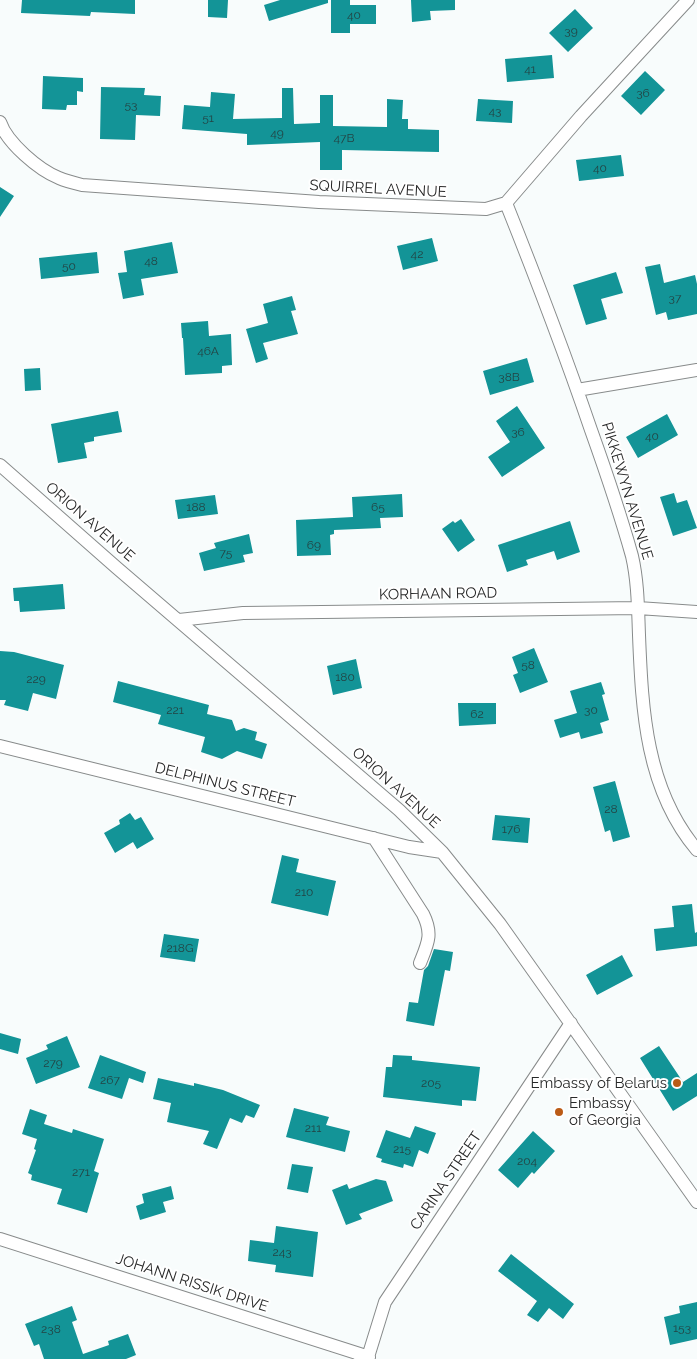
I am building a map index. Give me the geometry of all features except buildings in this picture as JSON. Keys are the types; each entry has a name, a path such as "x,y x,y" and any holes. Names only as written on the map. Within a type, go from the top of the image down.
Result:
{"street":[{"path":"506,203 581,116 688,0"},
{"name":"SQUIRREL AVENUE","path":"0,122 9,139 39,166 59,178 82,185 319,202 478,210 494,208 506,203"},
{"name":"PIKKEWYN AVENUE","path":"506,203 577,390 629,547 636,579 642,699 651,757 667,802 680,827 697,850"},
{"path":"577,390 697,370"},
{"name":"ORION AVENUE","path":"0,465 116,568 399,810 442,852 500,924 697,1202"},
{"name":"KORHAAN ROAD","path":"179,620 243,614 638,608 697,612"},
{"name":"DELPHINUS STREET","path":"0,746 409,847 442,852"},
{"path":"374,838 428,924 430,932 428,944 420,963"},
{"name":"CARINA STREET","path":"367,1358 385,1302 571,1024"},
{"name":"JOHANN RISSIK DRIVE","path":"0,1240 367,1358"}],"place":[{"name":"Embassy of Belarus","path":"677,1083"},
{"name":"Embassy of Georgia","path":"559,1112"}]}
